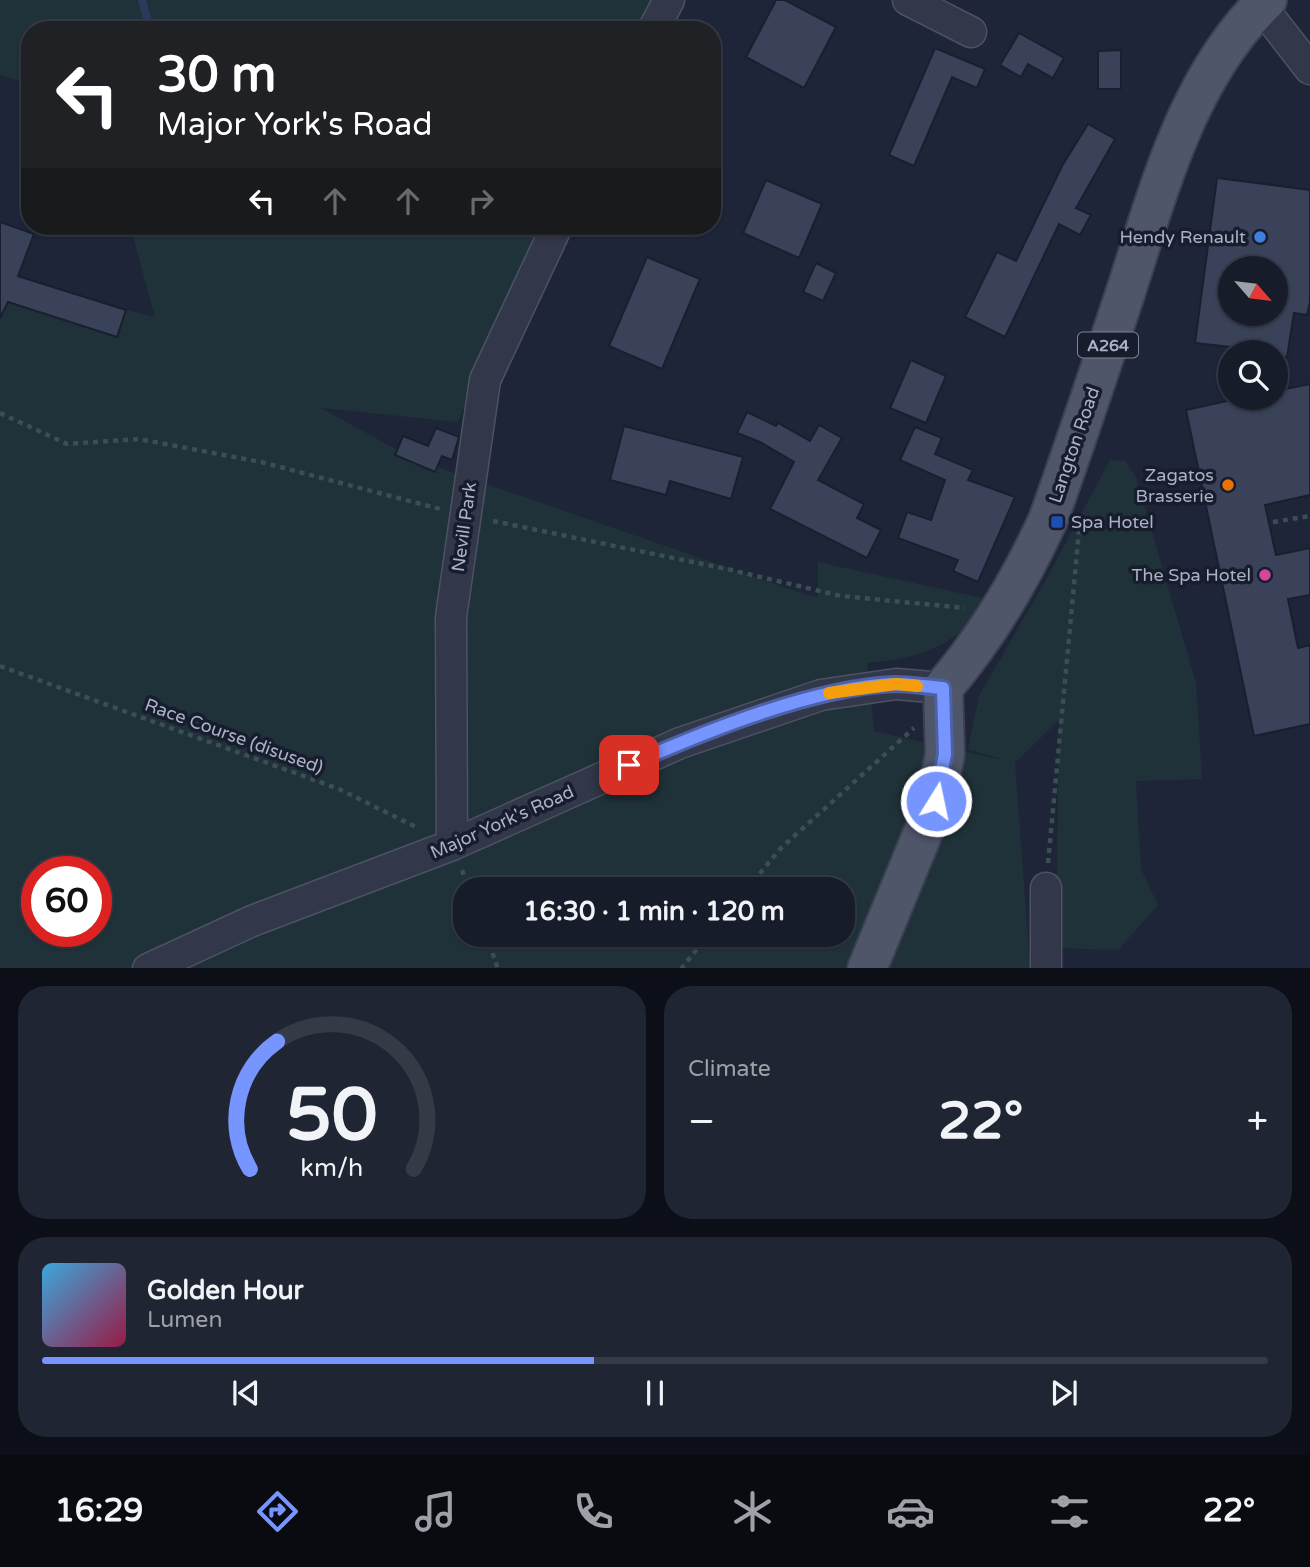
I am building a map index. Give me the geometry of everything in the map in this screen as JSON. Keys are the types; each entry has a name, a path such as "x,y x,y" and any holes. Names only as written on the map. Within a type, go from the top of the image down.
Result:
{"main road":[{"name":"Langton Road","path":"943,688 970,657 1001,611 1048,520 1169,161 1198,98 1229,44 1264,3"},
{"path":"867,968 936,801 945,754 943,688"}],"street":[{"path":"658,21 669,0"},
{"path":"908,0 971,32"},
{"path":"1264,3 1310,69"},
{"name":"Nevill Park","path":"452,845 451,617 485,380 553,235"},
{"name":"Major York's Road","path":"148,968 253,921 452,845 680,743 821,695 896,684 943,688"},
{"path":"1046,888 1046,968"}],"path":[{"path":"0,413 67,443 139,439 152,441 261,461 466,516 727,569 841,596 1001,611"},
{"path":"1273,522 1310,516"},
{"path":"1046,888 1079,531 1048,520"},
{"name":"Race Course (disused)","path":"0,666 339,789 452,845"},
{"path":"757,877 781,848 931,712 943,688"},
{"path":"491,947 498,968"},
{"path":"681,968 698,947"}],"shaded area":[{"path":"0,0 651,0 640,21 21,21 21,81 0,75"},
{"path":"132,235 536,235 458,422 321,408 414,459 810,596 818,597 818,562 996,601 939,646 908,657 867,663 874,731 1007,761 968,749 979,696 1110,460 1125,461 1136,477 1196,683 1202,779 1136,781 1141,869 1158,905 1118,950 1056,948 1059,720 1015,763 1030,968 0,968 0,278 155,317"}],"building":[{"path":"776,0 785,0 836,27 804,88 746,57"},
{"path":"1019,33 1064,58 1053,78 1028,64 1021,77 1000,65"},
{"path":"935,48 985,69 977,88 952,77 914,166 889,155"},
{"path":"1121,50 1121,89 1098,89 1098,51"},
{"path":"1088,124 1115,139 1076,208 1091,215 1080,235 1059,224 1005,337 965,317 997,252 1016,261 1062,166"},
{"name":"Hendy Renault","path":"1217,178 1310,190 1310,302 1307,315 1294,313 1288,351 1288,340 1218,340 1218,346 1195,343"},
{"path":"766,180 822,204 799,258 743,233"},
{"path":"0,222 21,229 21,235 34,235 18,276 126,310 117,337 8,302 0,318"},
{"path":"647,257 700,279 662,369 609,346"},
{"path":"816,263 836,273 823,301 803,292"},
{"path":"911,360 946,376 926,423 890,408"},
{"name":"The Spa Hotel","path":"1310,384 1310,495 1265,505 1276,555 1310,548 1310,595 1288,599 1298,648 1310,645 1310,724 1254,736 1186,410 1218,403 1218,410 1288,410 1288,389"},
{"path":"747,412 776,426 778,423 810,441 819,425 842,438 818,480 864,504 857,518 881,530 867,558 770,509 794,462 760,442 737,433"},
{"path":"624,426 743,457 731,499 670,481 666,495 610,480"},
{"path":"915,427 942,438 935,454 973,470 968,480 1015,497 978,582 953,571 958,560 898,538 907,512 931,520 945,480 900,460"},
{"path":"436,428 459,437 452,460 442,456 435,472 395,455 403,436 428,446"}],"waterway":[{"path":"142,0 148,21"}],"slow traffic":[{"path":"829,693 896,684 917,686"}],"place":[{"name":"Hendy Renault","path":"1260,237"},
{"name":"Zagatos Brasserie","path":"1228,485"},
{"name":"Spa Hotel","path":"1057,522"},
{"name":"The Spa Hotel","path":"1265,575"}],"route":[{"path":"629,765 680,743 821,695 896,684 943,688 945,754 936,801"}]}
